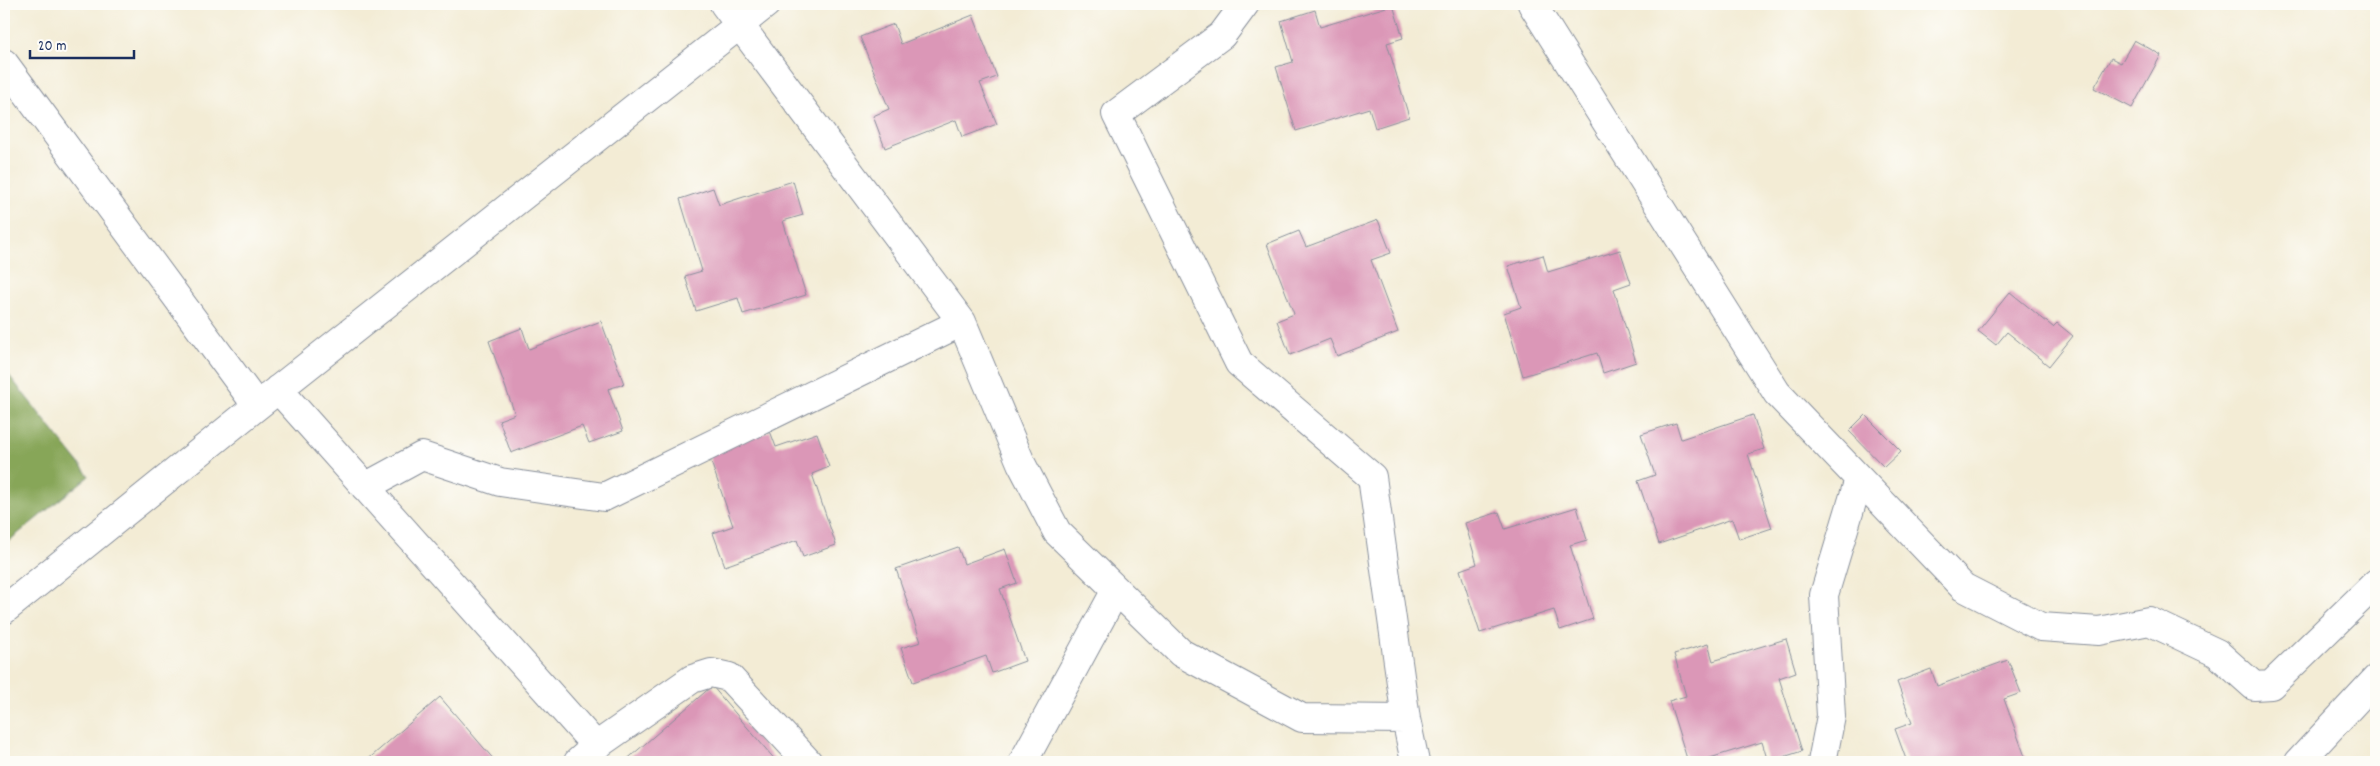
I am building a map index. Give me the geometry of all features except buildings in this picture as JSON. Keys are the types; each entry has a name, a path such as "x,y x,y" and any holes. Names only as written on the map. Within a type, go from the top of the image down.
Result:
{"street":[{"path":"724,4 962,322 1021,463 1057,532 1181,654 1302,718 1406,719"},
{"path":"4,610 278,389 766,4"},
{"path":"1246,4 1222,35 1116,114 1239,363 1372,477 1406,719 1415,762"},
{"path":"1532,4 1777,393 1963,587 2041,627 2099,631 2149,621 2216,653 2254,686 2271,685 2376,583"},
{"path":"4,63 257,406"},
{"path":"365,487 422,456 500,482 604,497 962,322"},
{"path":"278,389 365,487 587,754 692,679 711,673 729,677 808,762"},
{"path":"1822,762 1831,716 1824,595 1859,478"},
{"path":"1023,762 1116,590"},
{"path":"2299,762 2376,679"}],"green space":[{"path":"4,369 89,476 4,545"}]}
